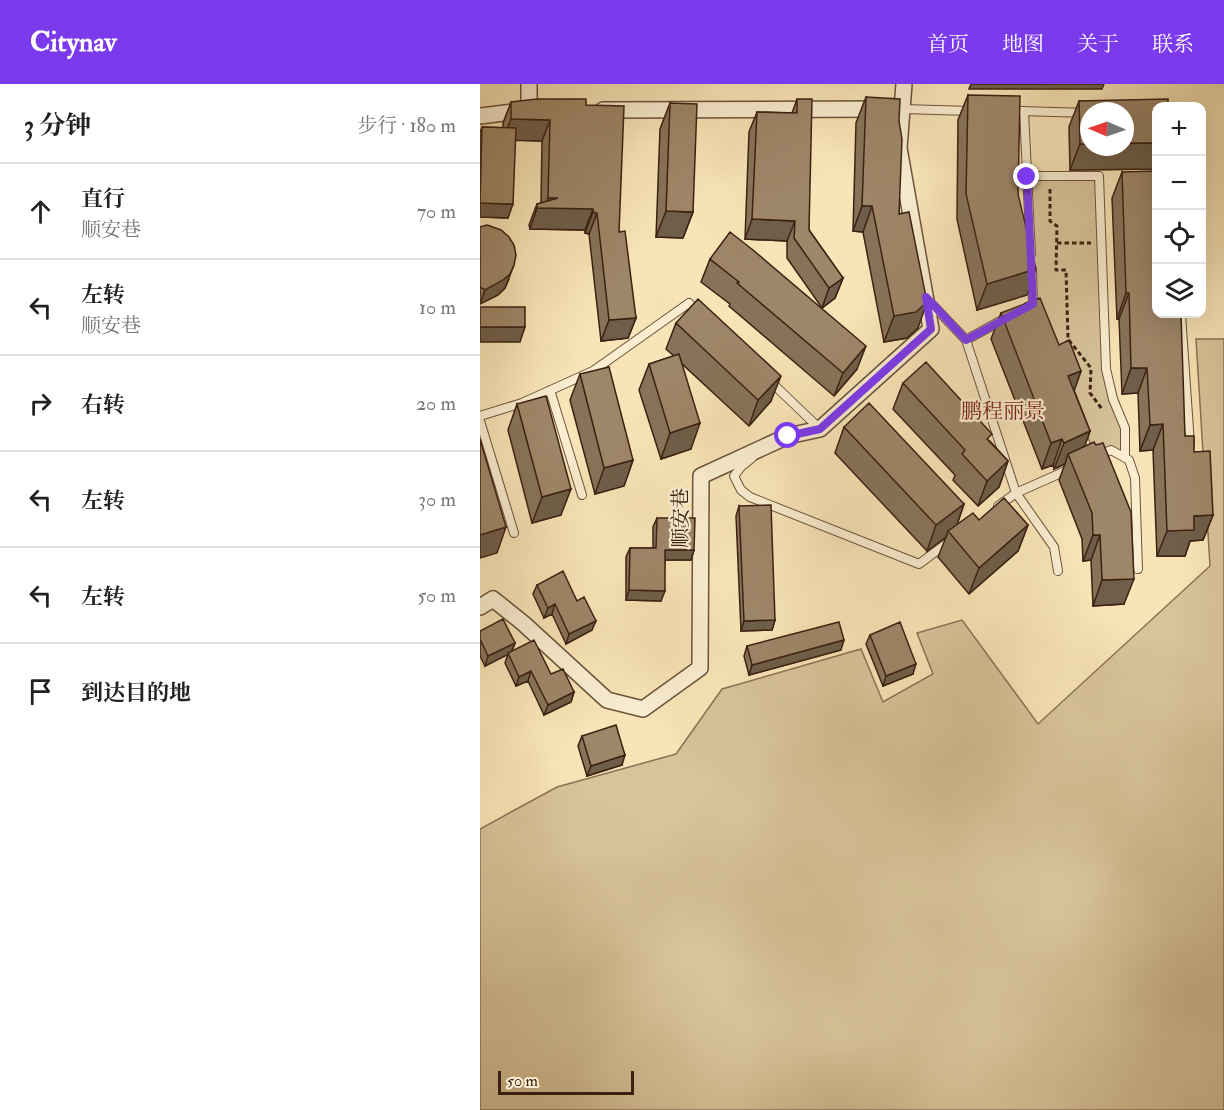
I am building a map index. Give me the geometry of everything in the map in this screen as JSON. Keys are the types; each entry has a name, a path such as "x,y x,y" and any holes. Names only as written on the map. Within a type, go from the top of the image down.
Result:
{"street":[{"path":"480,116 535,110 529,84"},
{"name":"顺安巷","path":"480,607 493,599 523,622 607,700 643,709 700,668 701,476 788,436 820,429 931,329 899,148 904,84"},
{"path":"588,110 903,109"}],"lane":[{"path":"903,109 980,111"},
{"path":"1013,111 1080,113"},
{"path":"1024,111 1031,258"},
{"path":"1027,177 1099,176 1106,369 1113,399 1125,428 1125,458"},
{"path":"1024,309 1033,304 1032,269"},
{"path":"926,297 966,340 1016,493 1054,547 1058,572"},
{"path":"480,416 522,403 593,371 689,303 705,319"},
{"path":"966,340 1014,314"},
{"path":"1181,318 1191,454"},
{"path":"763,374 820,429"},
{"path":"550,390 582,495"},
{"path":"480,421 514,533"},
{"path":"765,447 734,476 741,490 750,497 919,564 960,534"},
{"path":"1086,461 1111,450 1129,460 1135,478 1138,569"},
{"path":"987,514 1016,493 1076,466"}],"path":[{"path":"1050,177 1050,221 1057,226 1056,270 1066,270 1068,339 1091,368 1090,393 1104,411"},
{"path":"1057,243 1102,243"}],"shaded area":[{"path":"1027,176 1099,176 1106,369 1125,428 1125,458 1111,450 1096,457 1033,304"},
{"path":"1196,339 1224,339 1224,1110 480,1110 480,829 557,787 676,754 722,689 861,649 883,702 933,674 917,633 962,620 1038,724 1210,566"}],"building":[{"path":"968,95 1020,96 1018,194 1036,269 987,284 966,194"},
{"path":"866,97 900,99 899,121 902,139 899,214 909,212 927,302 916,312 894,316 872,206 862,206"},
{"path":"537,99 586,99 586,105 624,106 619,232 625,231 636,318 609,320 597,213 593,212 593,209 537,208 537,204 558,198 548,198 550,120 511,119 511,102"},
{"path":"797,99 812,99 809,230 843,278 829,288 794,238 795,221 752,219 757,112 797,113"},
{"path":"1168,99 1168,102 1152,102 1152,143 1134,143 1134,102 1080,102 1080,144 1079,101"},
{"path":"670,103 697,104 693,212 666,211"},
{"path":"482,127 516,128 513,204 480,203"},
{"path":"1152,171 1152,318 1181,318 1185,436 1194,436 1194,452 1210,451 1213,515 1194,516 1194,530 1167,531 1163,424 1150,425 1147,368 1131,368 1122,172"},
{"path":"487,225 501,230 509,237 516,255 510,274 485,290 480,287 480,227"},
{"path":"730,232 866,346 843,373 710,259"},
{"path":"1040,298 1059,345 1069,340 1081,371 1068,376 1090,431 1064,443 1062,439 1051,443 1001,313"},
{"path":"698,299 781,376 758,400 676,323"},
{"path":"480,307 525,307 525,327 480,327"},
{"path":"679,354 700,423 670,433 649,364"},
{"path":"926,362 992,434 987,439 1008,461 987,481 962,454 965,450 903,383"},
{"path":"609,367 633,460 604,468 580,374"},
{"path":"546,396 571,489 542,497 517,404"},
{"path":"869,403 964,504 936,525 844,427"},
{"path":"480,439 506,527 480,535"},
{"path":"1094,442 1096,445 1103,443 1131,512 1134,579 1102,580 1100,535 1093,535 1092,513 1068,454"},
{"path":"1004,498 1028,525 979,568 948,531 973,513 979,520"},
{"path":"771,505 775,620 744,621 739,506"},
{"path":"657,518 695,518 694,550 665,550 665,591 629,590 630,548 656,548"},
{"path":"563,571 577,601 584,597 596,621 569,634 555,604 548,608 537,585"},
{"path":"503,619 515,643 488,656 480,639 480,631"},
{"path":"839,622 844,640 752,665 747,646"},
{"path":"900,622 916,664 886,676 870,635"},
{"path":"534,640 551,674 563,669 574,692 548,705 531,671 519,677 508,653"},
{"path":"616,725 625,755 591,766 582,736"}],"district":[{"name":"鹏程丽景","path":"1003,411"}],"route":[{"path":"788,436 820,429 931,329 926,297 966,340 1033,304 1027,177"}]}
